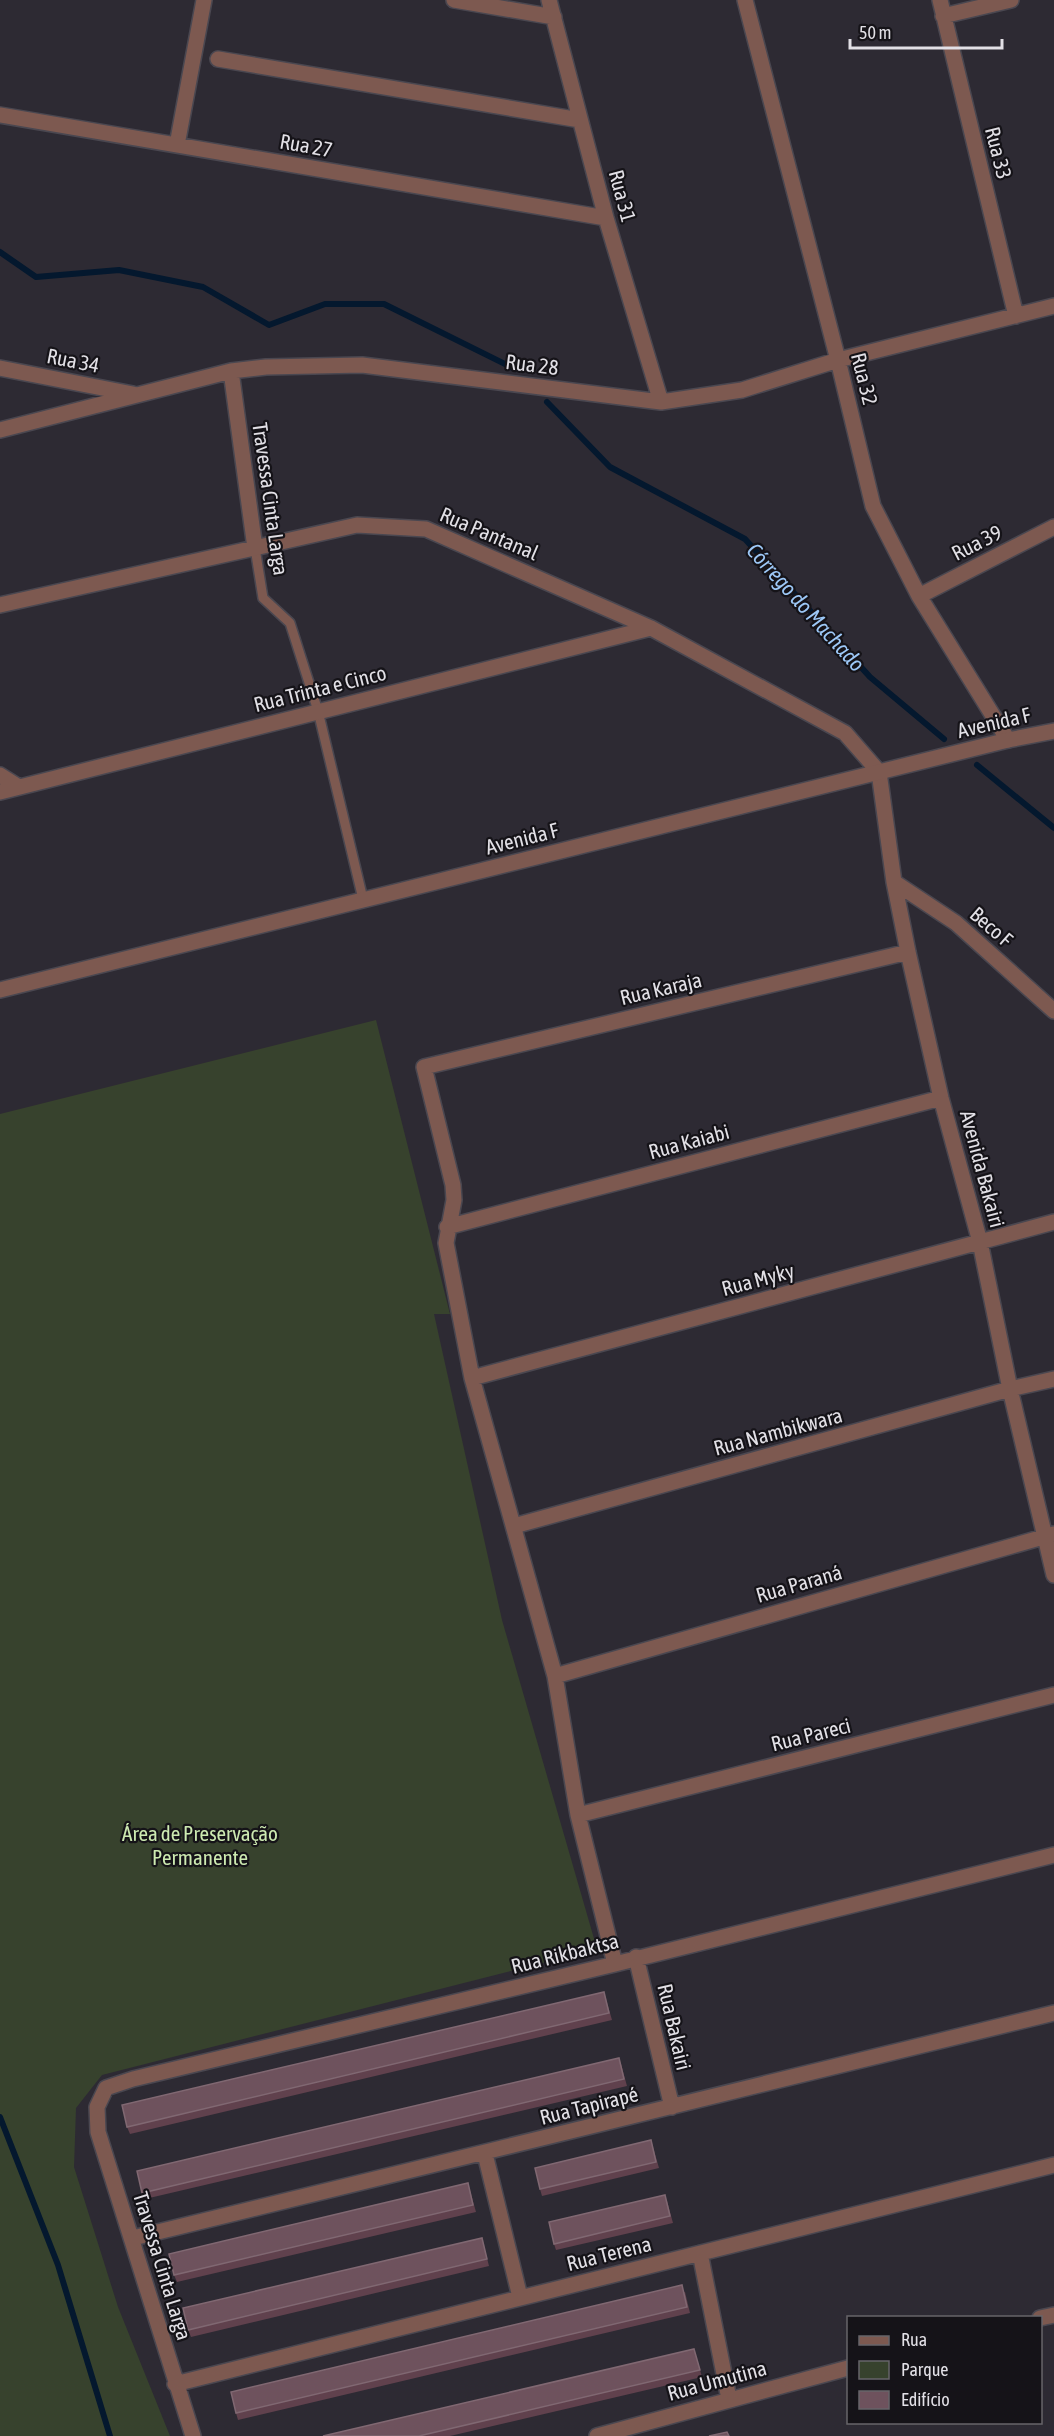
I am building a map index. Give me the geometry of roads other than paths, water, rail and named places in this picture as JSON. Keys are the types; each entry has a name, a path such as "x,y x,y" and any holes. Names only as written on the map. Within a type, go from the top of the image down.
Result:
{"street":[{"path":"177,145 204,0"},
{"path":"454,0 554,17"},
{"name":"Rua 31","path":"549,0 606,218 661,402"},
{"name":"Rua 32","path":"745,0 838,360 873,506 919,596 1008,740"},
{"name":"Rua 33","path":"939,0 1016,316"},
{"path":"943,16 1011,0"},
{"path":"218,59 580,120"},
{"name":"Rua 27","path":"0,115 606,218"},
{"name":"Rua 28","path":"0,430 231,371 266,367 362,365 661,402 742,390 838,360 1054,306"},
{"name":"Rua 34","path":"0,368 139,395"},
{"name":"Travessa Cinta Larga","path":"231,371 255,548"},
{"name":"Rua Pantanal","path":"0,605 357,525 426,529 651,628 845,733 879,772"},
{"name":"Rua 39","path":"919,596 1054,527"},
{"name":"Rua Trinta e Cinco","path":"0,792 651,628"},
{"name":"Avenida F","path":"0,990 1008,740 1054,731"},
{"name":"Avenida Bakairi","path":"879,772 894,882 908,952 941,1098 980,1242 1010,1389 1049,1535 1054,1575"},
{"path":"0,775 19,787"},
{"name":"Beco F","path":"894,882 956,923 1054,1011"},
{"name":"Rua Karaja","path":"447,1227 452,1216 453,1185 424,1067 908,952"},
{"name":"Rua Kaiabi","path":"447,1227 941,1098"},
{"name":"Rua Myky","path":"472,1378 1054,1222"},
{"path":"447,1227 446,1243 449,1266 472,1378 555,1676 578,1815 615,1964"},
{"name":"Rua Nambikwara","path":"514,1526 1010,1389 1054,1379"},
{"name":"Rua Paraná","path":"555,1676 1049,1535"},
{"name":"Rua Pareci","path":"578,1815 1054,1695"},
{"name":"Rua Rikbaktsa","path":"98,2107 106,2088 133,2079 615,1964 1054,1855"},
{"name":"Rua Bakairi","path":"636,1957 672,2107"},
{"name":"Rua Tapirapé","path":"133,2238 485,2154 1054,2013"},
{"name":"Travessa Cinta Larga","path":"98,2107 98,2132 193,2436"},
{"path":"485,2154 520,2297"},
{"name":"Rua Terena","path":"175,2384 1054,2165"},
{"path":"700,2253 729,2399"},
{"name":"Rua Umutina","path":"597,2436 847,2369"}],"lane":[{"name":"Travessa Cinta Larga","path":"255,548 263,598 290,623 318,711 363,900"}],"waterway":[{"name":"Córrego do Machado","path":"0,252 36,277 119,270 203,287 269,325 325,304 384,304 515,369"},
{"name":"Córrego do Machado","path":"547,402 610,467 745,539 870,677 944,739"},
{"name":"Córrego do Machado","path":"977,765 1054,828"},
{"path":"0,2117 58,2265 110,2436"}],"park label":[{"name":"Área de Preservação Permanente","path":"200,1846"}]}
